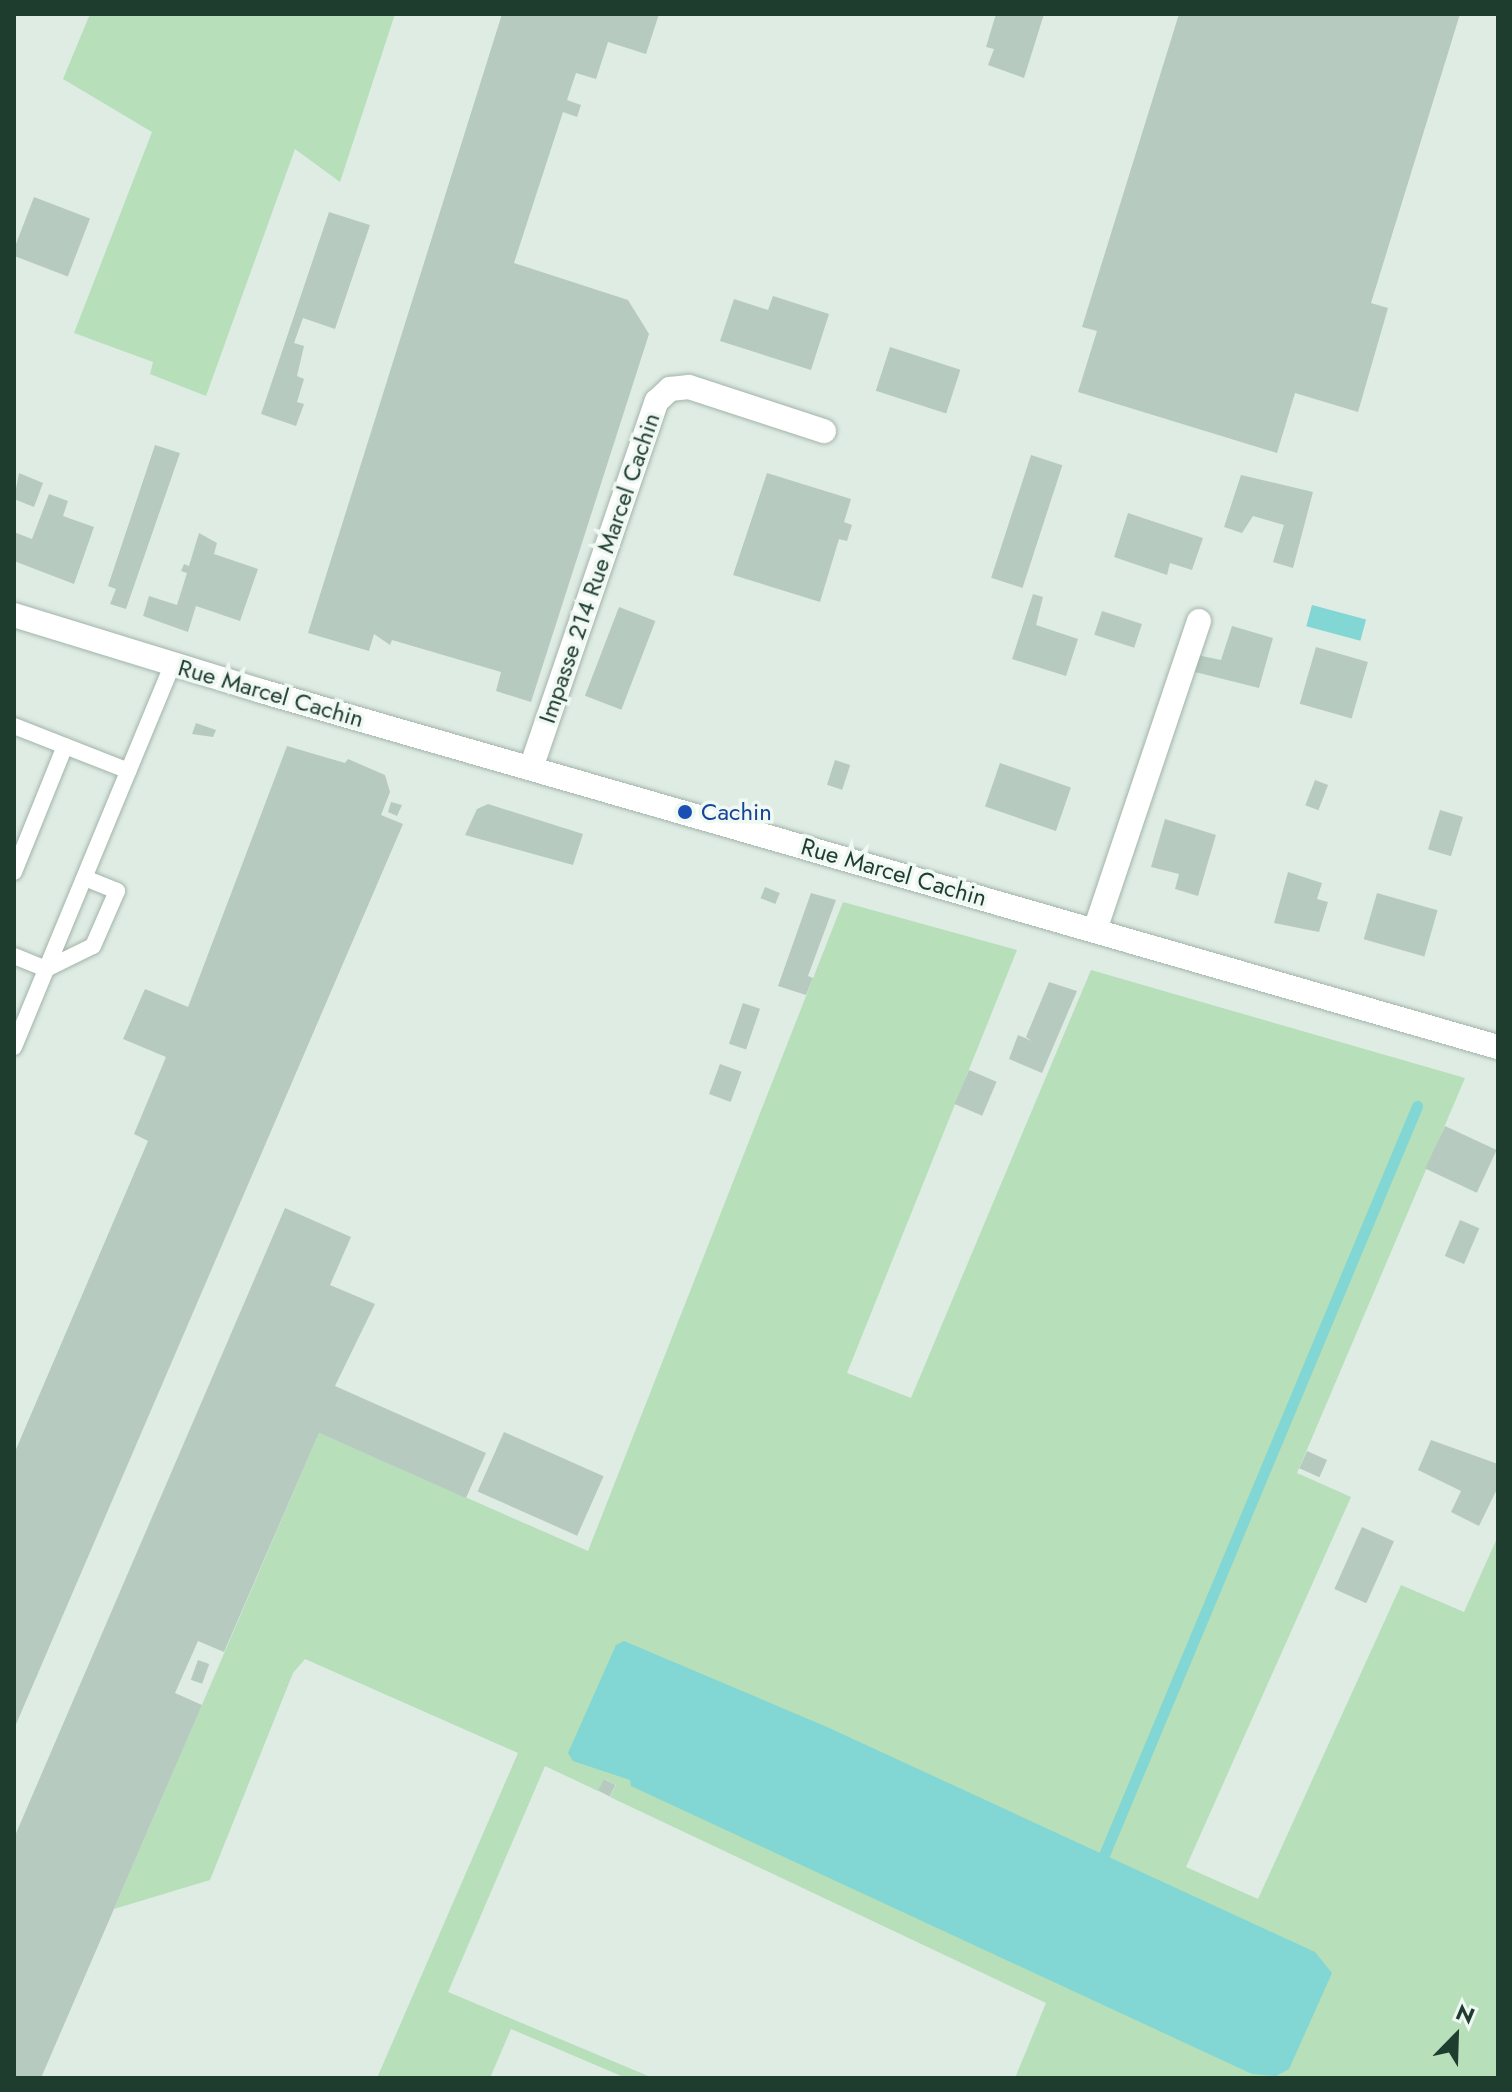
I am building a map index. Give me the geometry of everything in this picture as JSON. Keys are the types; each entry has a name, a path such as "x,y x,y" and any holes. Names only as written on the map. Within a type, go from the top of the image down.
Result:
{"street":[{"name":"Impasse 214 Rue Marcel Cachin","path":"531,768 657,401 670,389 689,387 824,431"},
{"name":"Rue Marcel Cachin","path":"14,615 173,664 1498,1047"},
{"path":"1095,930 1199,621"}],"lane":[{"path":"14,1047 173,664"},
{"path":"14,726 129,771"},
{"path":"14,872 65,746"},
{"path":"14,956 46,969 93,946 117,891 85,878"}],"green space":[{"path":"90,14 395,14 340,182 295,149 206,396 150,374 153,362 74,333 152,132 63,79"},
{"path":"843,902 1017,950 847,1373 911,1398 1091,970 1465,1078 1297,1473 1351,1497 1186,1867 1258,1899 1401,1585 1464,1612 1498,1536 1498,2078 1015,2078 1046,2003 610,1797 616,1785 605,1779 598,1791 545,1766 448,1992 653,2078 626,2078 511,2029 490,2078 377,2078 518,1753 305,1659 293,1673 210,1880 114,1909 319,1433 588,1551"}],"water":[{"path":"1312,605 1366,619 1360,641 1306,626"},
{"path":"624,1641 827,1727 1315,1952 1332,1973 1289,2069 1276,2076 1252,2074 631,1786 630,1780 573,1761 568,1753 616,1645"}],"building":[{"path":"502,14 659,14 646,54 608,42 596,79 576,73 567,100 581,105 577,117 563,112 514,263 628,300 649,334 531,702 496,691 501,672 392,640 390,645 374,634 369,651 308,633"},
{"path":"996,14 1044,14 1024,78 988,65 994,49 986,47"},
{"path":"1179,14 1460,14 1371,303 1388,308 1358,412 1295,393 1277,453 1078,392 1097,331 1082,327"},
{"path":"34,197 90,219 68,276 14,256"},
{"path":"329,212 370,225 335,329 303,318 294,343 304,346 297,376 304,379 297,402 304,404 296,426 261,414"},
{"path":"773,296 829,314 811,370 720,341 734,299 768,310"},
{"path":"890,347 960,370 946,414 876,391"},
{"path":"155,445 180,453 126,609 110,604 116,589 108,586"},
{"path":"1031,455 1062,465 1023,588 991,578"},
{"path":"19,473 43,483 34,507 14,499"},
{"path":"767,473 851,499 844,522 852,525 847,541 839,539 820,602 733,575"},
{"path":"1241,475 1313,492 1293,568 1273,562 1284,525 1253,516 1242,533 1224,527"},
{"path":"49,494 68,501 63,516 94,527 74,584 14,561 14,532 32,539"},
{"path":"1128,513 1203,538 1192,570 1170,563 1167,575 1114,557"},
{"path":"199,533 217,543 214,554 258,569 240,621 196,606 188,632 143,616 149,596 177,605 187,573 181,571 184,564 189,566"},
{"path":"1033,594 1043,597 1036,625 1078,639 1066,676 1012,659"},
{"path":"619,607 655,621 621,710 585,696"},
{"path":"1102,611 1142,624 1134,648 1094,635"},
{"path":"1232,626 1273,638 1259,688 1191,671 1197,655 1221,660"},
{"path":"1316,647 1368,662 1352,719 1300,704"},
{"path":"196,723 216,730 213,737 192,734"},
{"path":"287,746 345,763 348,759 385,775 390,792 381,815 403,824 14,1729 14,1454 148,1141 134,1134 166,1057 123,1039 145,989 188,1007"},
{"path":"835,760 850,765 842,790 827,785"},
{"path":"1000,763 1071,787 1056,831 985,806"},
{"path":"1315,780 1328,785 1318,810 1305,805"},
{"path":"391,802 402,805 397,816 388,812"},
{"path":"488,804 583,834 573,865 465,835 477,809"},
{"path":"1440,810 1463,817 1451,856 1428,849"},
{"path":"1165,819 1216,835 1198,896 1175,889 1179,874 1151,867"},
{"path":"1288,872 1322,883 1317,899 1328,902 1319,932 1274,923"},
{"path":"765,887 780,893 775,904 761,898"},
{"path":"811,893 836,900 808,976 813,978 806,995 778,986"},
{"path":"1377,893 1438,910 1424,957 1364,939"},
{"path":"1049,982 1077,991 1042,1073 1009,1059 1018,1035 1032,1041 1026,1037"},
{"path":"743,1003 760,1009 746,1050 729,1044"},
{"path":"720,1064 742,1072 731,1102 709,1094"},
{"path":"969,1070 997,1082 982,1116 955,1104"},
{"path":"1445,1126 1497,1150 1477,1193 1425,1169"},
{"path":"285,1208 351,1237 330,1285 375,1304 335,1386 486,1453 466,1498 319,1433 224,1652 198,1641 175,1693 202,1705 41,2078 14,2078 14,1838"},
{"path":"1460,1220 1479,1228 1464,1264 1445,1256"},
{"path":"504,1432 604,1476 577,1536 478,1491"},
{"path":"1431,1440 1498,1464 1498,1487 1479,1526 1451,1512 1461,1491 1418,1470"},
{"path":"1307,1451 1327,1460 1319,1477 1299,1468"},
{"path":"1362,1527 1394,1541 1366,1603 1334,1589"},
{"path":"198,1660 209,1664 202,1684 191,1680"},
{"path":"604,1779 616,1785 610,1796 598,1791"}],"waterway":[{"path":"1104,1855 1417,1106"}],"place":[{"name":"Cachin","path":"685,812"}]}
